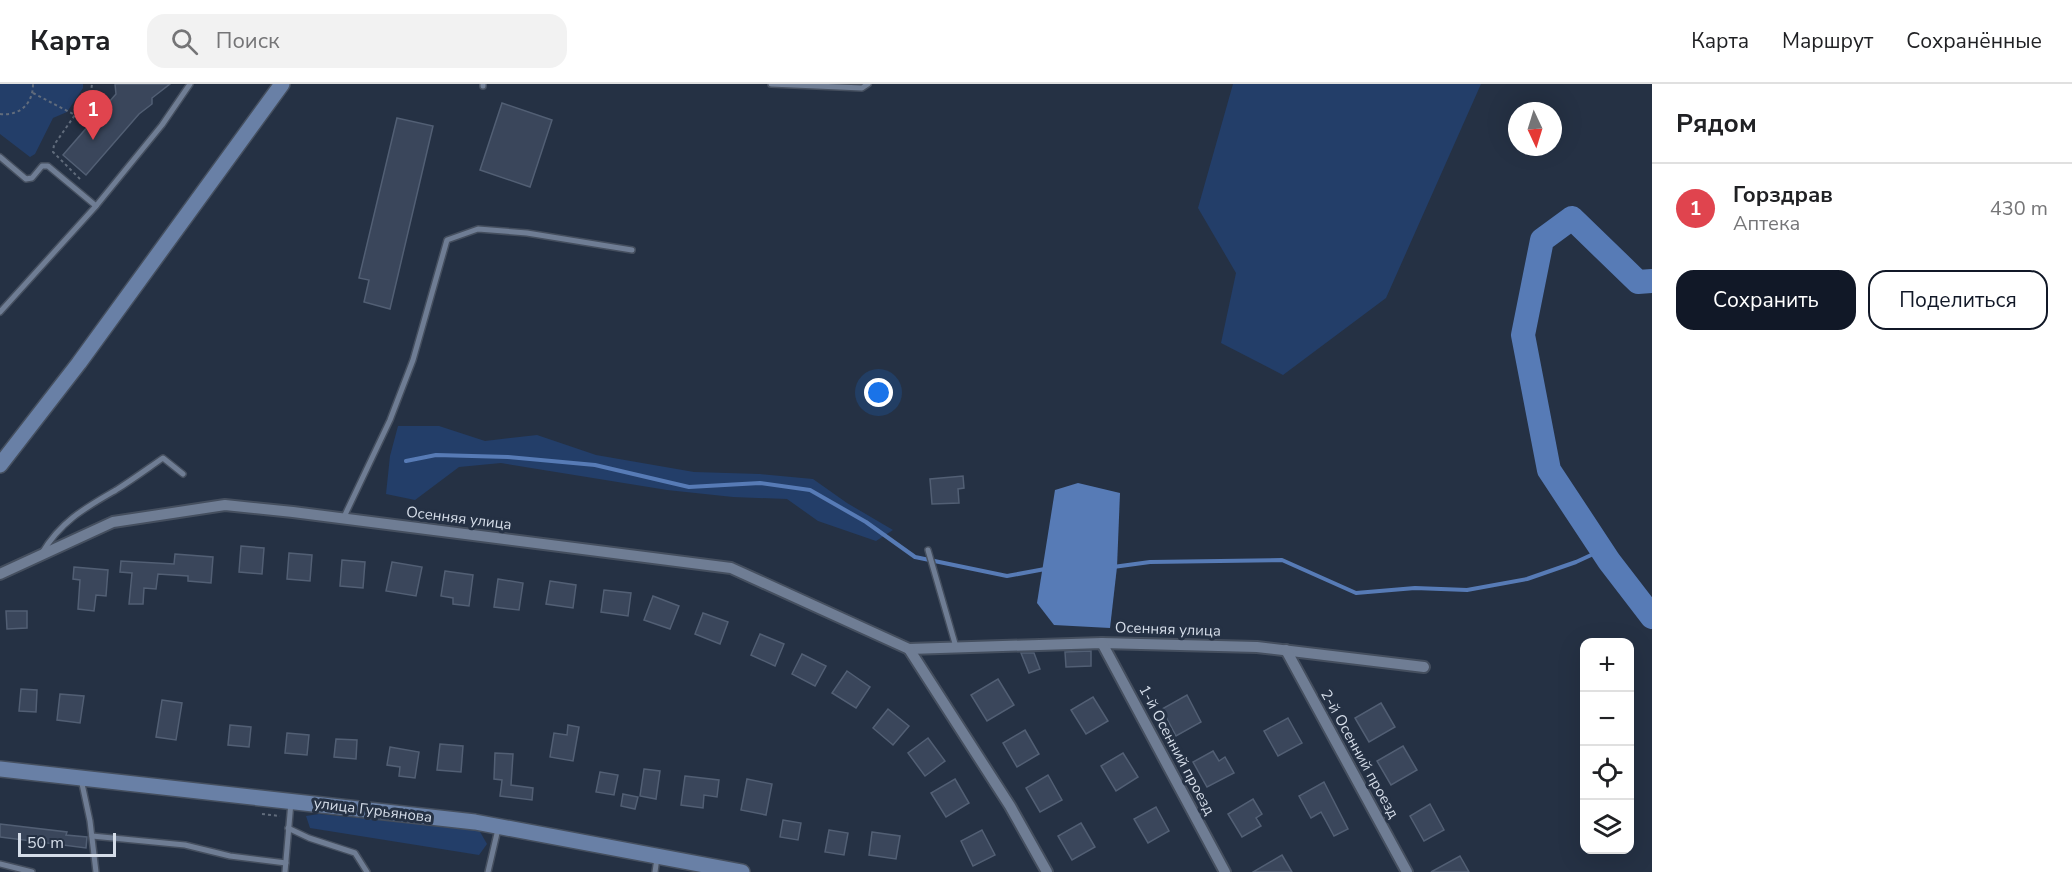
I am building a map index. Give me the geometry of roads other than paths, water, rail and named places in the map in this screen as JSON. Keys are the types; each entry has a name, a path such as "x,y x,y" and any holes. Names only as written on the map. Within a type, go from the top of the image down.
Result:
{"street":[{"path":"0,465 79,363 282,84"},
{"name":"Осенняя улица","path":"0,574 113,522 225,506 731,568 909,649 1102,643 1257,647 1424,667"},
{"name":"1-й Осенний проезд","path":"1102,643 1225,872"},
{"path":"909,649 1010,806 1047,872"},
{"name":"2-й Осенний проезд","path":"1286,650 1407,872"},
{"name":"улица Гурьянова","path":"0,769 475,822 742,872"}],"lane":[{"path":"0,312 96,206 162,125 190,84"},
{"path":"771,84 862,87 868,84"},
{"path":"0,157 26,179 32,178 42,166 48,166 96,206"},
{"path":"343,519 390,420 413,360 447,240 478,229 527,233 632,250"},
{"path":"40,555 49,541 77,512 117,489 162,458 183,474"},
{"path":"928,550 956,647"},
{"path":"80,778 92,836 96,872"},
{"path":"285,872 291,801"},
{"path":"488,872 498,827"},
{"path":"288,828 309,838 355,853 367,872"},
{"path":"92,836 185,845 230,856 286,863"},
{"path":"655,872 658,856"},
{"path":"0,864 32,872"}],"waterway":[{"path":"1652,281 1638,282 1572,218 1542,240 1523,335 1549,470 1609,561 1652,617"},
{"path":"406,461 436,455 508,457 595,465 689,487 760,483 810,490 866,522 915,557 1007,576 1045,569"},
{"path":"1113,567 1150,562 1282,560 1356,593 1415,588 1467,590 1527,579 1576,562 1602,550"}],"place":[{"name":"Горздрав","path":"93,140"}]}
